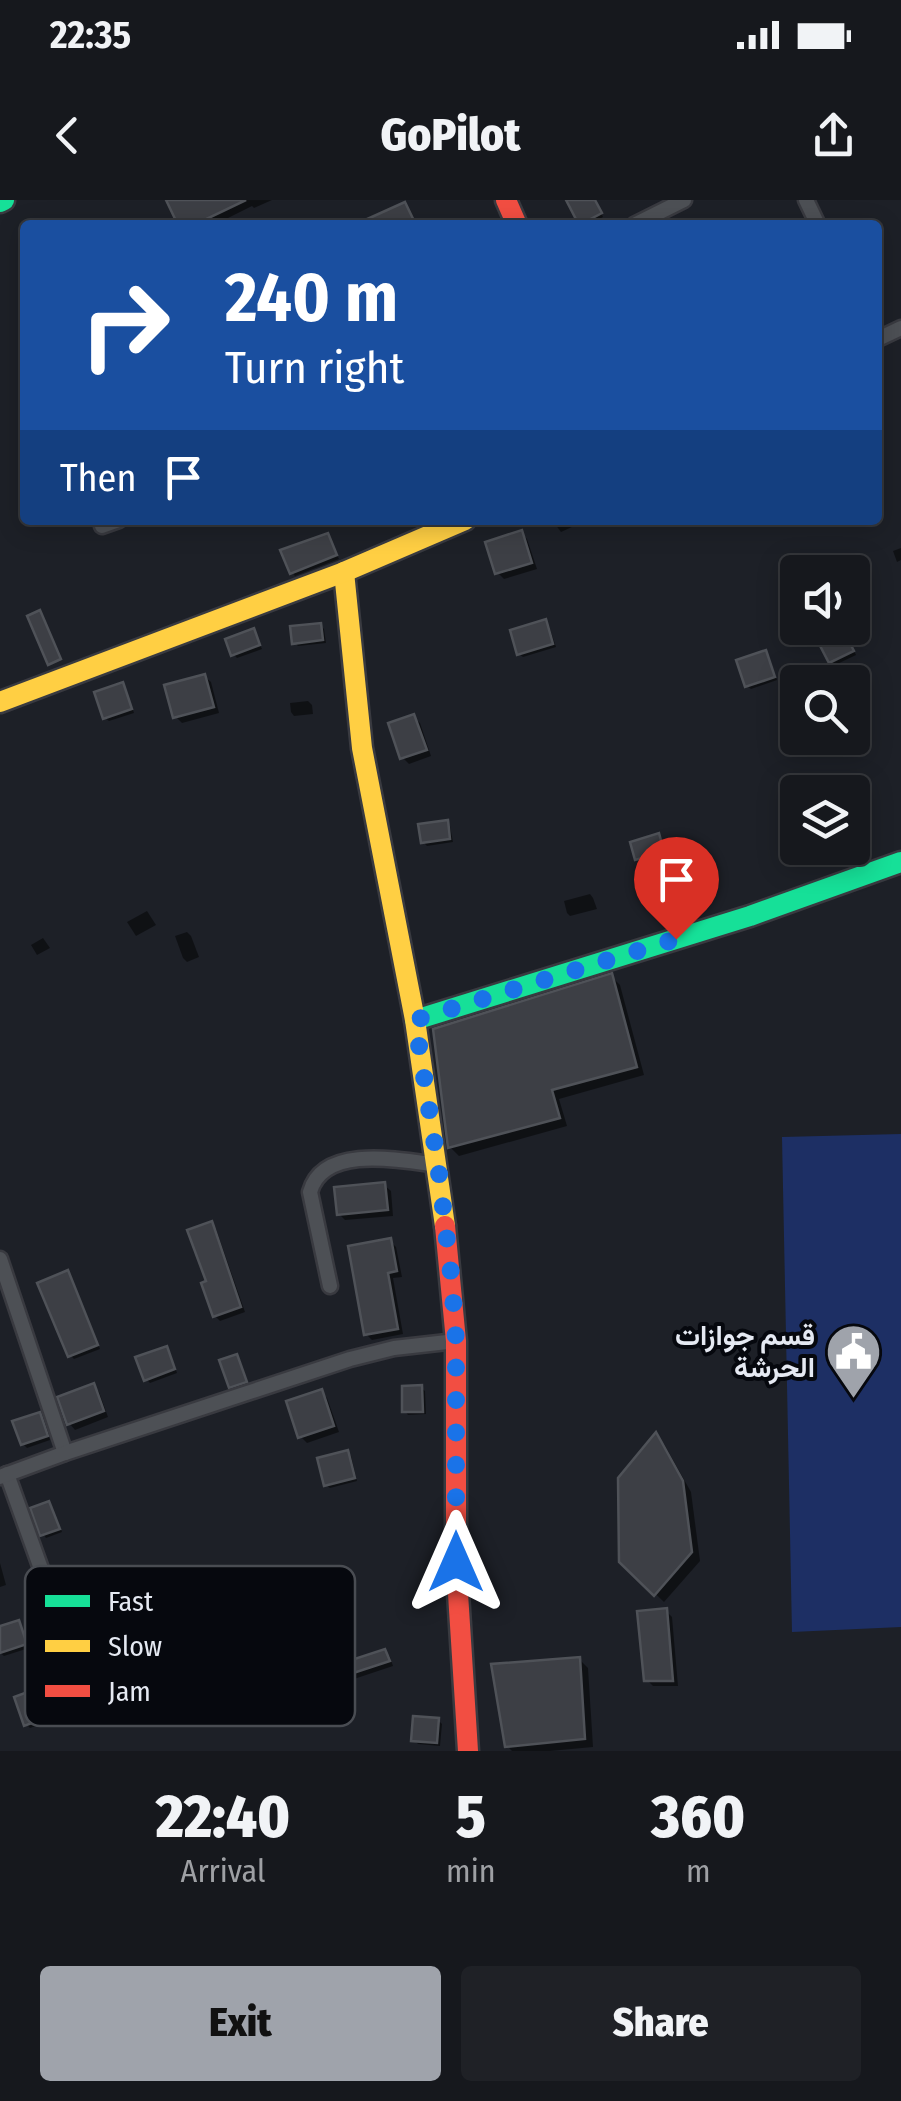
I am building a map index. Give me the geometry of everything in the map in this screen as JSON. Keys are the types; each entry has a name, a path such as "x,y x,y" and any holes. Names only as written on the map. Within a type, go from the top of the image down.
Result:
{"street":[{"path":"644,220 684,200"},
{"path":"0,702 344,572 453,525"},
{"path":"344,572 362,748 415,1020 449,1252 456,1341 456,1562 468,1751"},
{"path":"415,1020 750,916 901,862"},
{"path":"330,1286 310,1192 314,1179 324,1170 357,1159 438,1165"},
{"path":"0,1259 66,1453"},
{"path":"38,1566 4,1476 350,1358 456,1341"}],"shaded area":[{"path":"901,1134 901,1627 792,1632 782,1137"}],"building":[{"path":"166,200 246,200 204,220 176,220"},
{"path":"566,200 595,200 602,213 589,220 576,220"},
{"path":"405,202 414,220 365,220"},
{"path":"522,530 532,563 495,574 485,542"},
{"path":"328,533 337,555 290,574 280,550"},
{"path":"40,610 61,659 48,665 27,616"},
{"path":"546,619 553,644 517,655 510,630"},
{"path":"321,623 323,640 292,644 290,626"},
{"path":"254,628 260,645 231,656 225,639"},
{"path":"820,645 851,645 854,651 829,663"},
{"path":"766,650 775,677 745,687 736,660"},
{"path":"205,674 214,707 173,718 164,685"},
{"path":"123,682 132,709 103,719 94,692"},
{"path":"414,714 427,750 400,759 388,723"},
{"path":"448,820 450,839 421,843 418,824"},
{"path":"659,833 664,852 635,860 630,842"},
{"path":"612,973 637,1067 552,1090 560,1118 448,1148 433,1029"},
{"path":"385,1182 388,1210 337,1215 334,1187"},
{"path":"212,1221 241,1307 213,1317 201,1283 206,1281 187,1230"},
{"path":"391,1238 397,1271 388,1273 398,1329 364,1335 348,1246"},
{"path":"68,1270 98,1345 68,1357 37,1283"},
{"path":"167,1346 175,1369 144,1381 135,1357"},
{"path":"237,1354 247,1382 229,1388 219,1360"},
{"path":"94,1383 104,1411 67,1425 57,1397"},
{"path":"422,1385 423,1412 402,1412 402,1386"},
{"path":"322,1389 334,1426 298,1438 286,1401"},
{"path":"40,1412 48,1436 21,1445 12,1421"},
{"path":"656,1432 683,1481 692,1552 654,1596 619,1562 618,1478"},
{"path":"348,1450 355,1478 324,1486 317,1458"},
{"path":"49,1501 60,1529 40,1536 30,1508"},
{"path":"667,1608 673,1681 644,1681 637,1611"},
{"path":"19,1620 25,1645 0,1653 0,1626"},
{"path":"385,1649 390,1661 355,1672 355,1659"},
{"path":"580,1657 585,1739 505,1747 491,1664"},
{"path":"25,1693 24,1726 14,1697"},
{"path":"413,1716 439,1718 437,1743 411,1741"}],"traffic: fast":[{"path":"0,202 4,200"},
{"path":"415,1020 750,916 901,862"}],"traffic: slow":[{"path":"0,702 344,572 453,525"},
{"path":"344,572 362,748 415,1020 445,1226"}],"traffic: jam":[{"path":"506,200 515,220"},
{"path":"445,1226 456,1341 456,1562 468,1751"}],"place":[{"name":"قسم جوازات الحرشة","path":"854,1400"}],"route":[{"path":"456,1562 456,1341 452,1282 415,1020 676,939"}]}
